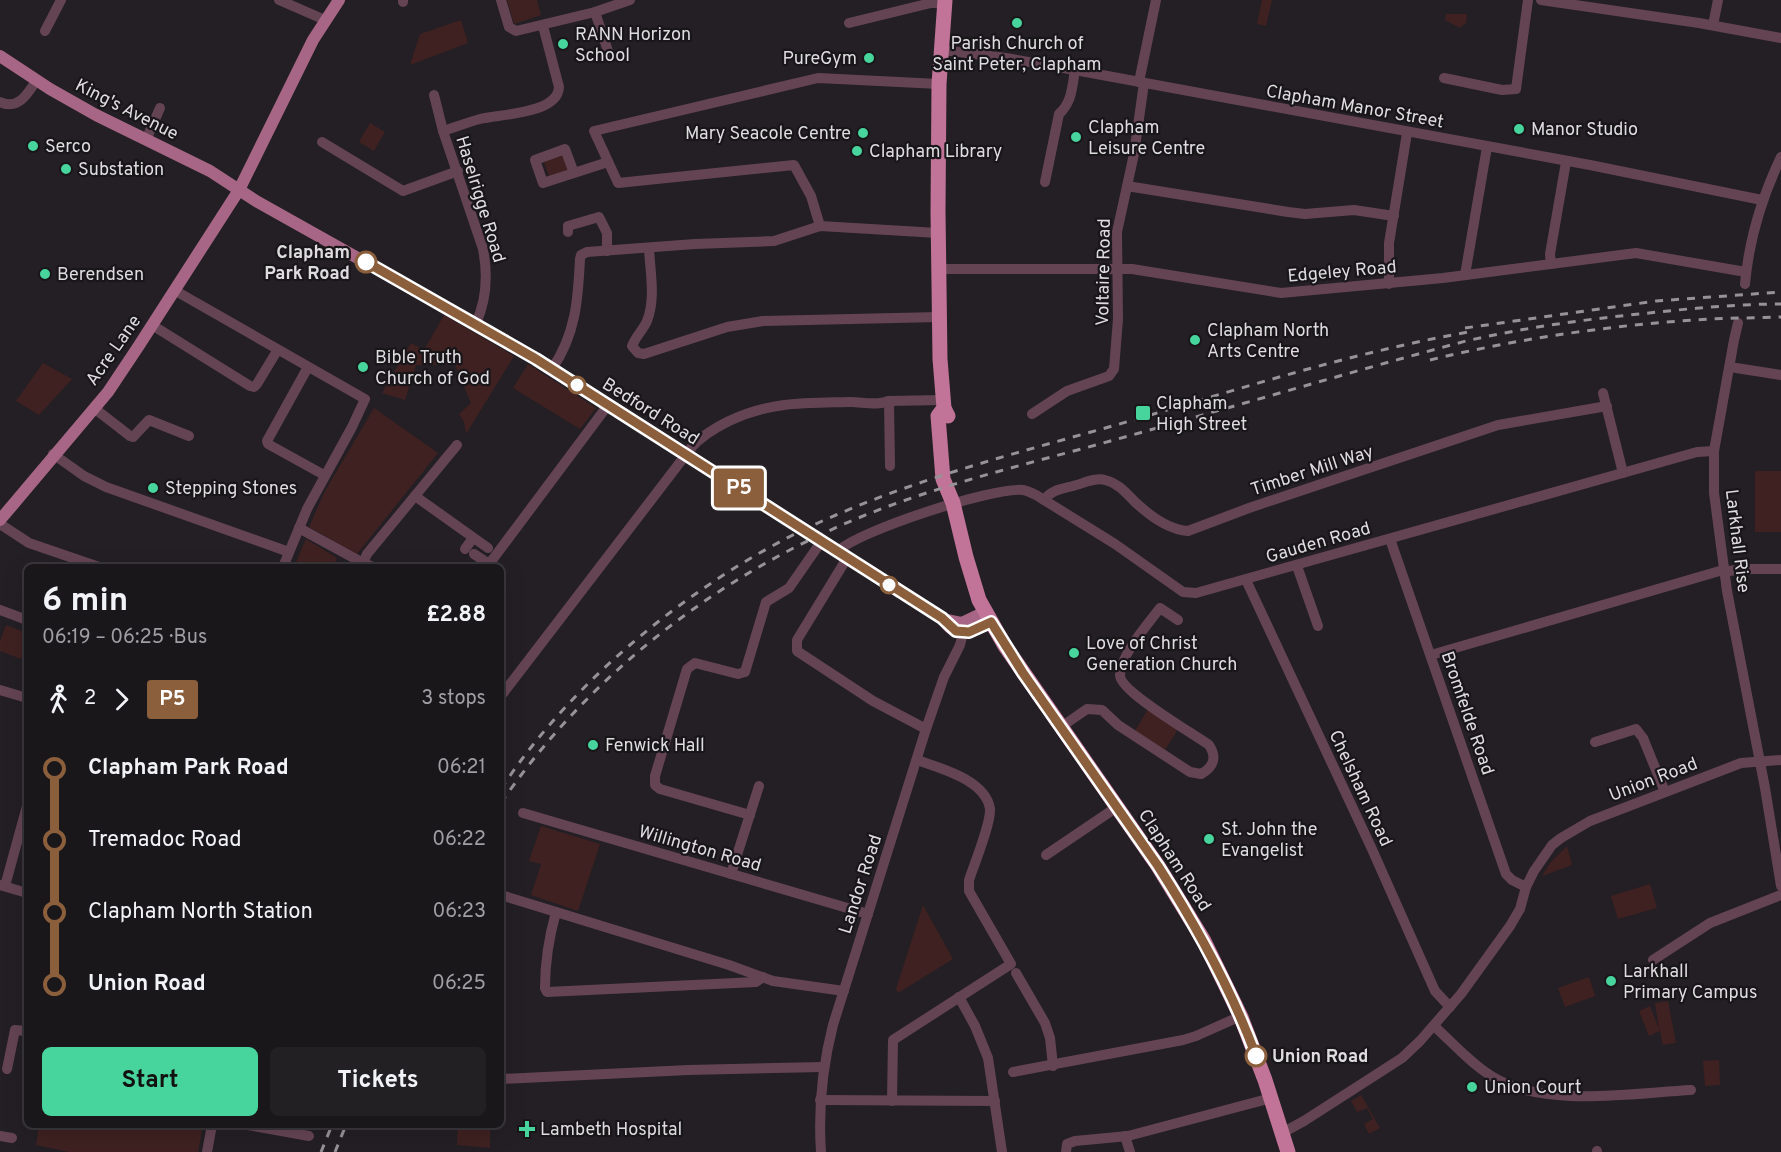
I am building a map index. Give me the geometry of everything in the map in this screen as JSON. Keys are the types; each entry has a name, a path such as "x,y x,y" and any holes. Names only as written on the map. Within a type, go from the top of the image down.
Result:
{"highway":[{"path":"945,1 939,84 938,233 939,317 944,404 952,457 953,504 974,588 988,617"},
{"name":"Clapham Road","path":"988,617 1005,646 1158,866 1195,925 1241,1016 1288,1152"}],"main road":[{"path":"239,190 312,40 339,0"},
{"name":"King's Avenue","path":"0,56 36,81 146,140 210,171 239,190"},
{"name":"Acre Lane","path":"0,520 124,370 239,190"},
{"name":"Bedford Road","path":"239,190 476,323 552,369 601,414 687,455 943,619 949,627 963,633"},
{"path":"943,619 962,623 988,617"},
{"path":"963,633 988,617"}],"street":[{"path":"45,31 61,0"},
{"path":"279,0 325,20"},
{"path":"501,0 509,27 520,31 595,12 630,0"},
{"name":"Voltaire Road","path":"1032,414 1067,391 1112,373 1117,355 1117,232 1134,154 1142,83 1156,0"},
{"path":"1444,78 1492,88 1516,89 1528,0"},
{"path":"1541,0 1584,3 1781,38"},
{"path":"1713,25 1718,0"},
{"path":"849,22 945,1"},
{"path":"595,12 610,57"},
{"name":"Haselrigge Road","path":"476,323 485,297 486,266 483,249 443,131 482,119 524,112 544,106 553,100 559,92 559,87 543,26"},
{"name":"Clapham Manor Street","path":"942,50 1075,70 1762,200"},
{"path":"1045,182 1059,114 1067,107 1071,99 1075,70"},
{"path":"820,226 811,196 794,165 618,183 594,131 818,78 939,84"},
{"path":"0,102 13,105 19,102 36,81"},
{"path":"434,95 443,131"},
{"path":"146,140 160,108"},
{"path":"1389,284 1388,260 1407,133"},
{"path":"322,142 403,191 458,171"},
{"path":"1465,275 1487,147"},
{"path":"1745,284 1762,200 1778,172 1781,157"},
{"path":"574,173 608,162"},
{"path":"1551,264 1551,250 1566,162"},
{"path":"1127,186 1305,214 1354,210 1394,216"},
{"path":"568,232 568,226 599,217 607,233 607,251"},
{"path":"552,369 574,318 578,304 581,255 587,252 774,241 820,226 938,233"},
{"path":"649,248 651,306 644,327 636,337 633,346 638,353 644,354 727,327 763,321 939,317"},
{"name":"Edgeley Road","path":"939,269 1118,268 1164,273 1281,294 1389,284 1641,253 1746,272"},
{"path":"174,290 277,351 365,399 298,528 284,564"},
{"name":"Larkhall Rise","path":"1738,323 1714,451 1714,493 1723,570 1781,886"},
{"path":"152,325 254,387 277,351"},
{"path":"308,367 267,441 268,444 324,475"},
{"path":"1730,367 1781,375"},
{"path":"1603,393 1623,473"},
{"path":"504,692 694,445 717,427 742,415 774,405 859,402 884,404 889,401 944,404"},
{"path":"889,401 891,466"},
{"name":"Timber Mill Way","path":"1044,500 1049,493 1092,481 1105,480 1120,487 1166,525 1180,531 1188,531 1249,508 1498,425 1607,406"},
{"path":"94,408 133,437 149,420 189,436"},
{"path":"489,564 601,414"},
{"path":"368,564 367,554 457,445"},
{"name":"Gauden Road","path":"842,555 844,546 889,526 964,499 1018,490 1032,492 1115,544 1183,591 1196,593 1697,452 1714,451"},
{"path":"53,454 84,476 106,487 289,552"},
{"path":"416,496 488,548"},
{"path":"0,524 29,543 90,564"},
{"path":"298,528 366,564"},
{"path":"473,538 469,551 485,564"},
{"name":"Bromfelde Road","path":"1390,539 1506,874 1526,887"},
{"path":"750,815 660,789 655,785 655,776 687,669 695,663 738,674 745,672 766,602 789,588 820,542"},
{"path":"842,555 796,640 797,651 873,701 926,729"},
{"path":"1297,566 1318,626"},
{"path":"1431,655 1723,570 1781,569"},
{"name":"Chelsham Road","path":"1246,580 1435,991 1450,1007"},
{"path":"1061,727 1087,709 1102,710 1118,725 1190,772 1202,774 1208,770 1214,761 1214,752 1209,744 1132,693 1120,678 1129,650 1160,608 1178,620"},
{"path":"0,610 24,619"},
{"name":"Landor Road","path":"821,1152 819,1100 823,1066 844,991 926,729 963,633"},
{"path":"0,690 24,697"},
{"path":"1595,742 1636,729 1640,732 1665,792"},
{"path":"917,760 972,783 980,791 990,808 989,818 969,880 969,891 1045,1023 1050,1038 1053,1066"},
{"name":"Union Road","path":"1282,1133 1402,1058 1434,1026 1515,918 1526,887 1540,861 1561,838 1590,821 1741,763 1781,760"},
{"path":"731,874 759,786"},
{"path":"1046,855 1117,807"},
{"name":"Willington Road","path":"523,813 868,914"},
{"path":"24,816 3,885 24,892"},
{"path":"1653,960 1710,923 1781,895"},
{"path":"504,896 788,984 844,991"},
{"path":"556,912 546,969 545,988 547,992 756,982 763,977"},
{"path":"724,984 729,964"},
{"path":"892,1101 893,1040 959,997 1014,968"},
{"path":"959,997 986,1051 1002,1152"},
{"path":"1013,1072 1183,1040 1241,1016"},
{"path":"1434,1026 1490,1076 1520,1090 1576,1096 1691,1090"},
{"path":"7,1069 15,1029 24,1030"},
{"path":"504,1079 823,1066"},
{"path":"1066,1150 1067,1144 1075,1141 1125,1136 1271,1098"},
{"path":"819,1100 995,1101"},
{"path":"207,1152 211,1128"},
{"path":"265,1128 309,1136"},
{"path":"0,1136 12,1138"},
{"path":"1125,1136 1130,1152"}],"shaded area":[{"path":"507,0 537,0 541,15 514,24"},
{"path":"1262,0 1272,0 1266,26 1257,24"},
{"path":"1446,14 1467,14 1466,23 1460,28 1445,20"},
{"path":"461,20 468,43 410,65 420,34"},
{"path":"370,123 385,132 374,151 359,142"},
{"path":"562,154 568,170 549,176 544,162"},
{"path":"444,315 514,356 466,434 464,422 459,414 471,403 455,365 416,365 405,400 382,393 411,343 424,350"},
{"path":"43,363 72,379 39,415 16,401"},
{"path":"528,364 596,408 580,429 513,388"},
{"path":"374,408 438,453 357,554 309,527 325,491"},
{"path":"1755,471 1781,471 1781,532 1755,532"},
{"path":"306,539 337,558 334,564 295,564"},
{"path":"6,625 24,632 24,650 21,659 0,651 0,641"},
{"path":"1148,709 1178,729 1165,750 1135,731"},
{"path":"541,826 600,844 578,911 531,895 541,864 529,861"},
{"path":"1567,846 1572,865 1542,876 1550,863"},
{"path":"1650,884 1657,908 1618,919 1611,896"},
{"path":"923,905 953,959 898,993 896,989"},
{"path":"1589,977 1595,996 1565,1007 1558,988"},
{"path":"1668,1001 1676,1043 1663,1045 1660,1031 1649,1036 1639,1011 1650,1006 1659,1029 1655,1003"},
{"path":"1719,1060 1720,1085 1705,1086 1703,1061"},
{"path":"1361,1095 1380,1128 1369,1134 1364,1124 1373,1119 1367,1108 1357,1112 1351,1101"},
{"path":"39,1128 202,1128 198,1152 69,1152 36,1145"},
{"path":"458,1128 490,1128 490,1148 457,1145"}],"railway":[{"path":"1465,328 1656,301 1781,292"},
{"path":"504,799 538,754 579,707 624,664 672,625 723,589 776,557 889,506 979,477 1466,341 1530,328 1617,316 1710,307 1781,304"},
{"path":"1430,360 1495,346 1594,330 1694,320 1781,317"},
{"path":"504,785 532,746 567,705 649,629 694,595 741,564 789,537 836,515 910,486 985,462 1220,394 1388,349 1474,331"},
{"path":"321,1152 331,1128"},
{"path":"335,1152 345,1128"}],"bus line":[{"name":"P5","path":"366,262 536,359 942,618 956,631 969,632 991,622 1023,673 1176,894 1204,941 1237,1006 1256,1056"}],"place":[{"name":"Parish Church of Saint Peter, Clapham","path":"1017,23"},
{"name":"RANN Horizon School","path":"563,44"},
{"name":"PureGym","path":"869,58"},
{"name":"Manor Studio","path":"1519,129"},
{"name":"Mary Seacole Centre","path":"863,133"},
{"name":"Clapham Leisure Centre","path":"1076,137"},
{"name":"Serco","path":"33,146"},
{"name":"Clapham Library","path":"857,151"},
{"name":"Substation","path":"66,169"},
{"name":"Clapham Park Road","path":"366,262"},
{"name":"Berendsen","path":"45,274"},
{"name":"Clapham North Arts Centre","path":"1195,340"},
{"name":"Bible Truth Church of God","path":"363,367"},
{"name":"Clapham High Street","path":"1143,413"},
{"name":"Stepping Stones","path":"153,488"},
{"name":"Love of Christ Generation Church","path":"1074,653"},
{"name":"Fenwick Hall","path":"593,745"},
{"name":"St. John the Evangelist","path":"1209,839"},
{"name":"Larkhall Primary Campus","path":"1611,981"},
{"name":"Union Road","path":"1256,1056"},
{"name":"Union Court","path":"1472,1087"},
{"name":"Lambeth Hospital","path":"527,1129"}]}
